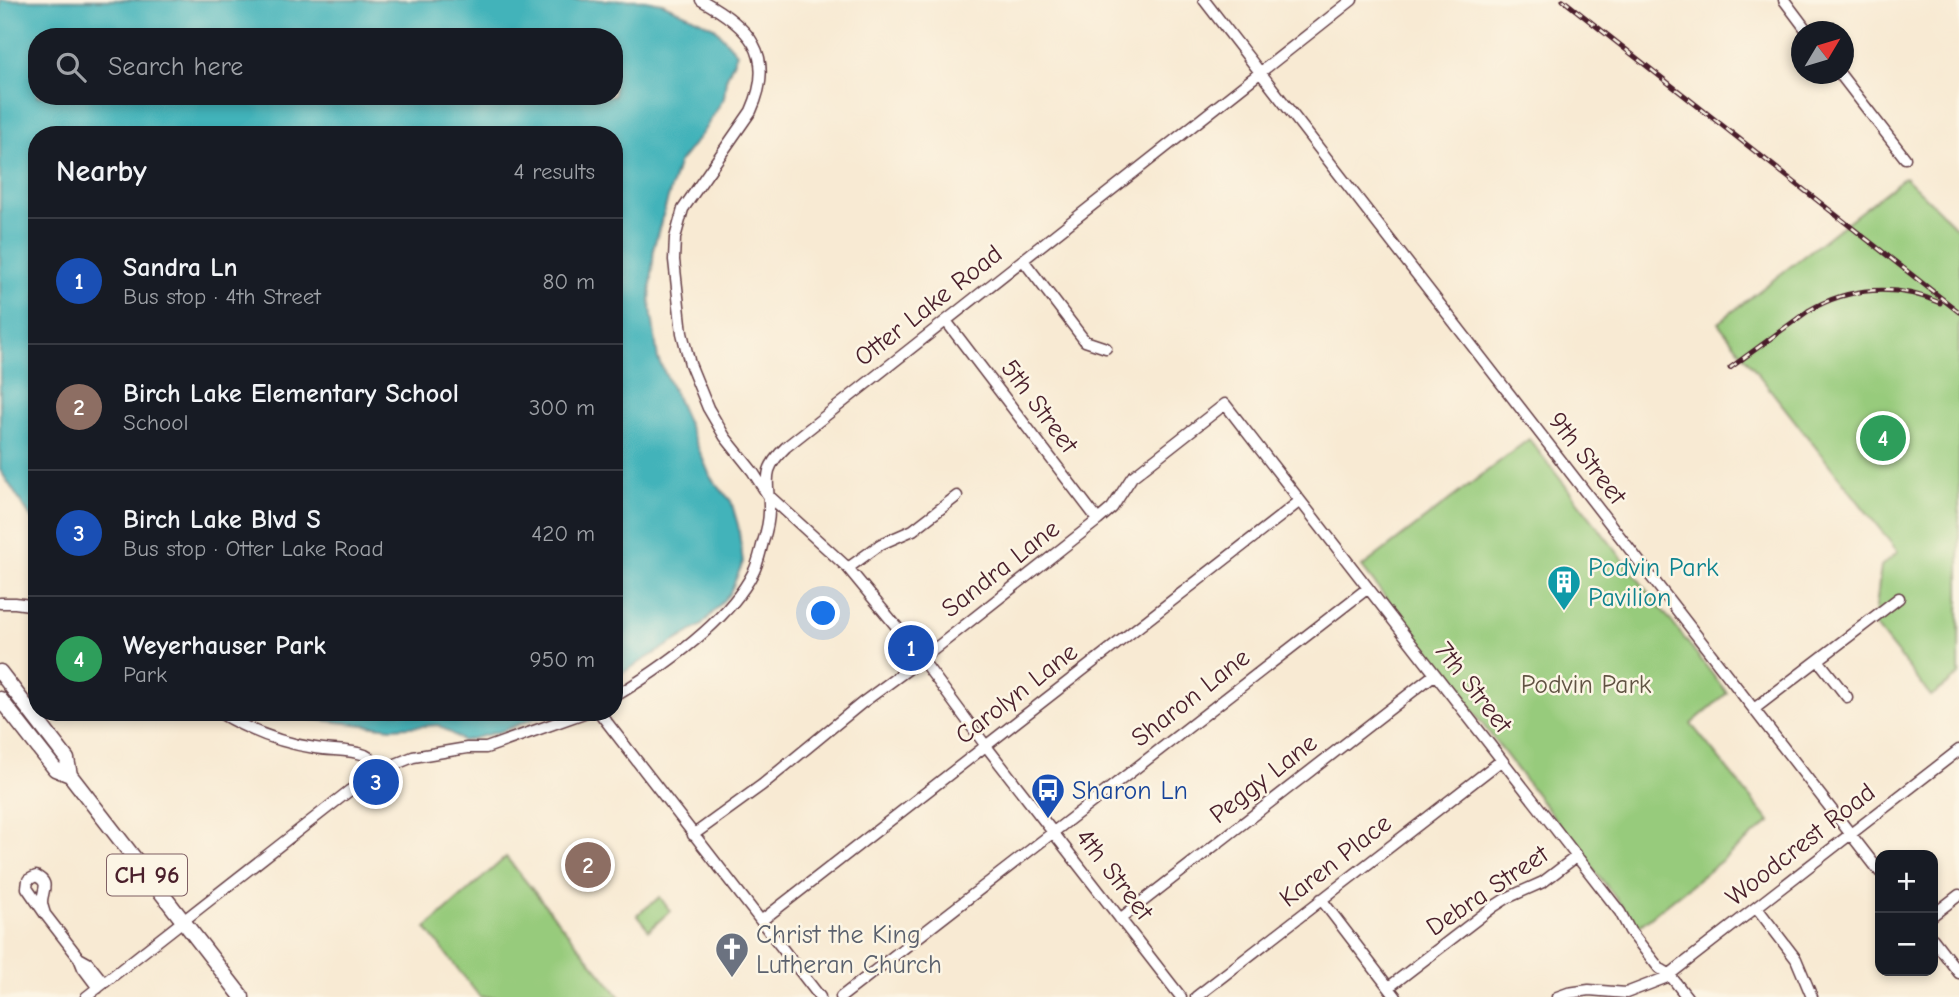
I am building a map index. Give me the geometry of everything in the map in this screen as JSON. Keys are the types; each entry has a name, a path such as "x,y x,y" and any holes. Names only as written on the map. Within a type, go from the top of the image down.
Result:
{"main road":[{"name":"CH 96","path":"0,672 28,708"},
{"name":"CH 96","path":"0,698 55,769 70,775"},
{"name":"CH 96","path":"38,721 67,759 70,775 242,997"}],"street":[{"name":"4th Street","path":"701,0 732,19 749,34 758,54 760,76 757,97 751,111 691,198 678,223 674,253 678,309 690,364 708,408 724,437 767,494 848,568 922,659 986,746 1181,997"},
{"name":"9th Street","path":"1205,0 1875,866"},
{"name":"Otter Lake Road","path":"623,691 690,643 738,596 755,568 764,539 769,511 766,479 772,465 786,447 1352,0"},
{"path":"1784,0 1800,21"},
{"path":"1848,84 1905,158"},
{"path":"1023,260 1085,341 1106,348"},
{"name":"5th Street","path":"946,321 1098,520"},
{"name":"Sandra Lane","path":"693,835 762,785 862,703 1098,520 1112,508 1132,477 1225,404"},
{"name":"7th Street","path":"1225,404 1577,856 1659,968 1670,974 1687,997"},
{"path":"848,568 881,544 913,530 957,496"},
{"name":"Carolyn Lane","path":"761,921 1300,501"},
{"name":"Sharon Lane","path":"841,997 1368,588"},
{"path":"1754,709 1899,598"},
{"path":"0,603 28,605"},
{"path":"1818,660 1847,696"},
{"name":"Peggy Lane","path":"1120,919 1435,674"},
{"path":"234,721 283,741 313,748 364,754 372,759 379,771"},
{"path":"86,997 349,790 379,771 413,757 467,748 486,748 562,721"},
{"path":"606,721 820,997"},
{"name":"Woodcrest Road","path":"1558,997 1589,990 1626,993 1670,974 1959,750"},
{"name":"Karen Place","path":"1196,997 1502,760"},
{"name":"Debra Street","path":"1389,987 1493,907 1543,882 1577,856"},
{"path":"1936,913 1959,895"},
{"path":"1321,899 1396,997"},
{"path":"1757,908 1796,959 1812,997"},
{"path":"45,914 79,958 82,968 101,985"},
{"path":"1938,946 1959,973"}],"green space":[{"path":"1905,177 1959,230 1959,675 1931,696 1874,624 1881,566 1898,552 1718,323"},
{"name":"Podvin Park","path":"1529,439 1727,693 1691,724 1770,822 1638,927 1362,567"},
{"path":"506,857 620,997 480,997 426,928"},
{"path":"660,897 670,911 649,930 637,915"}],"water":[{"path":"0,0 644,0 662,3 714,27 737,53 726,79 724,98 703,132 678,164 654,246 650,301 658,359 711,478 731,501 738,525 743,562 730,593 702,625 623,673 623,126 28,126 28,513 0,470"},
{"path":"328,721 527,721 463,741 438,725 392,728"}],"railway":[{"path":"1563,0 1959,312"},
{"path":"1730,368 1808,311 1839,297 1872,290 1889,290 1906,292 1940,303"}],"place":[{"name":"Weyerhauser Park","path":"1883,438"},
{"name":"Podvin Park Pavilion","path":"1564,612"},
{"name":"Sandra Ln","path":"911,648"},
{"name":"Birch Lake Blvd S","path":"376,782"},
{"name":"Sharon Ln","path":"1048,820"},
{"name":"Birch Lake Elementary School","path":"588,865"},
{"name":"Christ the King Lutheran Church","path":"732,979"}]}
